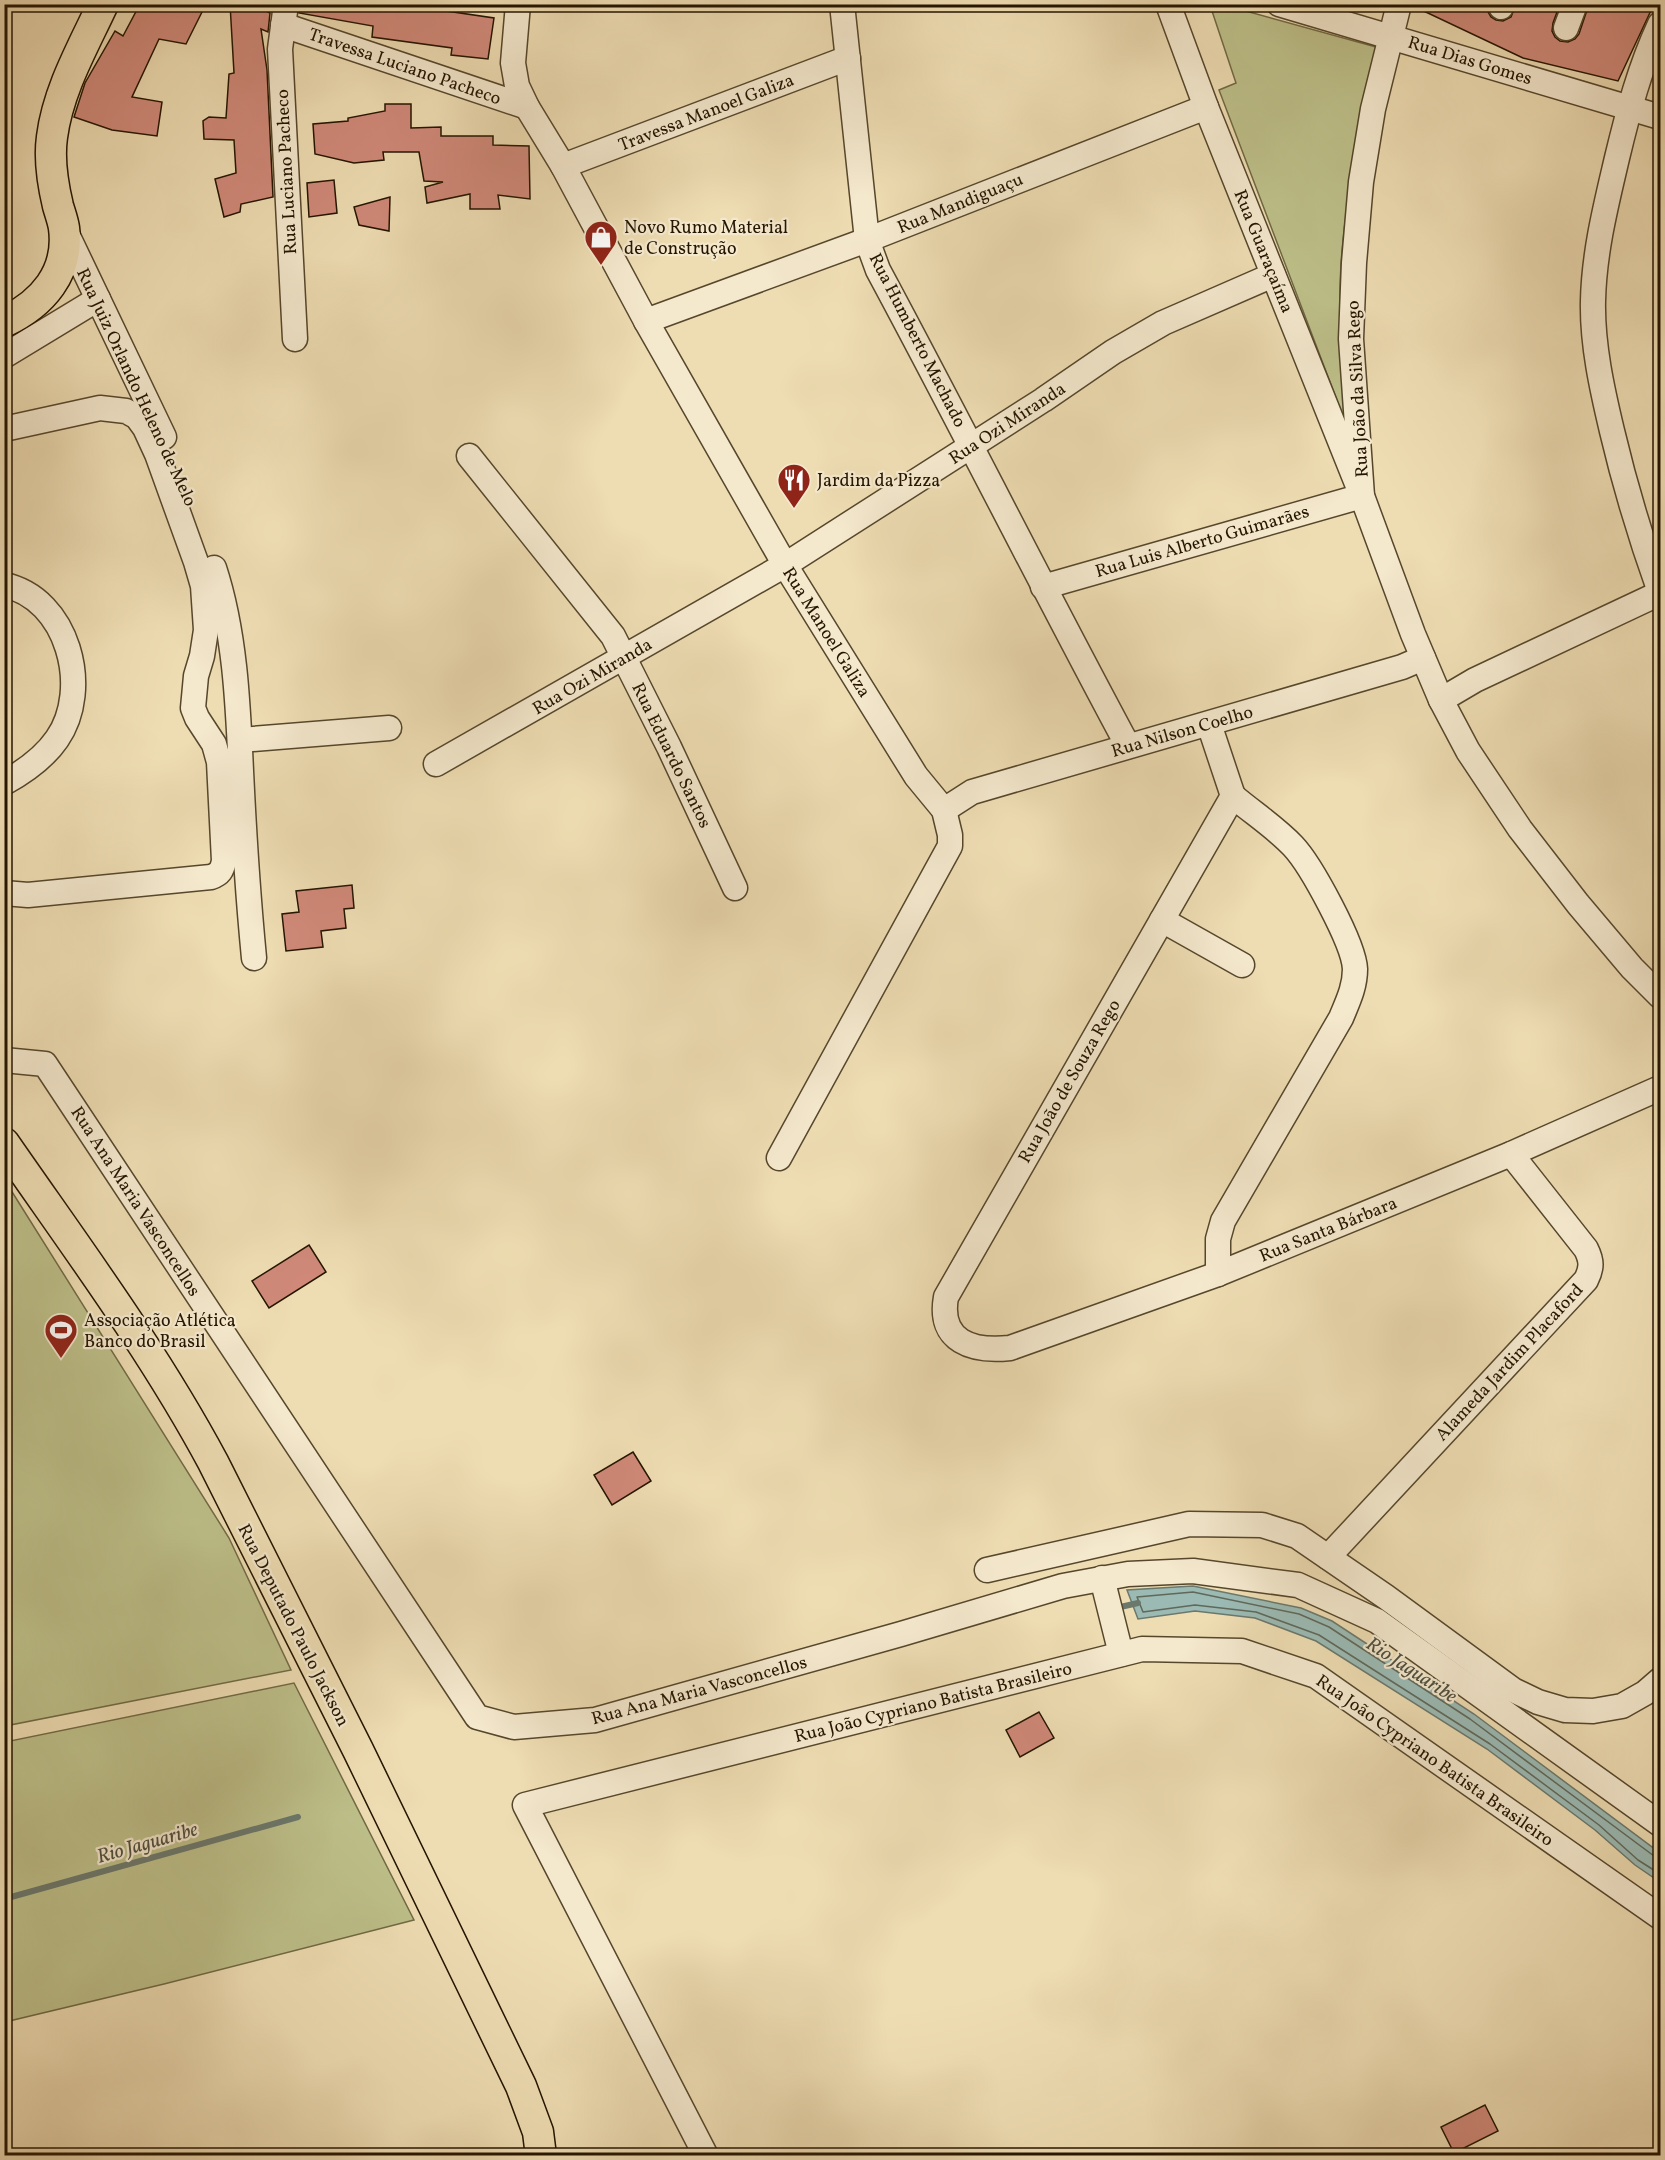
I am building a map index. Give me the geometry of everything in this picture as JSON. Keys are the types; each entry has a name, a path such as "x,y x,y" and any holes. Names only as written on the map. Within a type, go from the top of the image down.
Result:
{"main road":[{"name":"Rua Juiz Orlando Heleno de Melo","path":"64,228 57,204 51,141 57,108 103,4"},
{"path":"4,322 33,306 47,291 57,274 63,256 64,228"},
{"name":"Rua Deputado Paulo Jackson","path":"4,1143 191,1421 358,1750 521,2086 537,2150"}],"street":[{"name":"Rua Manoel Galiza","path":"518,4 513,63 517,86 527,107 564,166 646,321 785,565 916,776 944,810 950,835 950,846 779,1158"},
{"name":"Rua Humberto Machado","path":"842,4 867,240 878,270 1128,746"},
{"name":"Rua Guaraçaíma","path":"1168,4 1206,106 1362,496"},
{"name":"Rua Dias Gomes","path":"1279,4 1660,117"},
{"name":"Rua João da Silva Rego","path":"1400,4 1373,109 1361,182 1354,263 1351,339 1362,496 1423,658 1441,700 1468,752 1520,829 1578,904 1632,968 1660,996"},
{"path":"1566,28 1575,4"},
{"name":"Travessa Luciano Pacheco","path":"284,15 527,107"},
{"name":"Rua Luciano Pacheco","path":"284,15 280,63 295,339"},
{"path":"1441,700 1475,680 1660,592 1626,488 1609,419 1596,353 1593,312 1596,255 1629,108 1646,54 1660,24"},
{"name":"Travessa Manoel Galiza","path":"564,166 848,58"},
{"name":"Rua Mandiguaçu","path":"646,321 867,240 1206,106"},
{"name":"Rua Juiz Orlando Heleno de Melo","path":"64,228 181,475 217,579 237,688 247,888 254,958"},
{"name":"Rua Ozi Miranda","path":"436,765 785,565 972,446 1113,352 1163,323 1274,275"},
{"path":"4,356 98,299"},
{"path":"4,429 100,408 126,411 137,417 145,428 161,465 203,586 206,630 195,684 193,708 214,744 219,762 224,861 222,869 211,878 28,895 4,892"},
{"name":"Rua Eduardo Santos","path":"470,456 614,636 735,888"},
{"name":"Rua Luis Alberto Guimarães","path":"1043,587 1362,496"},
{"path":"4,585 14,587 39,602 57,623 69,651 73,682 70,712 58,738 40,759 4,783"},
{"name":"Rua Nilson Coelho","path":"944,810 972,792 1402,667 1423,658"},
{"path":"1209,724 1233,796 1293,846 1306,862 1348,942 1355,967 1354,988 1341,1018 1222,1221 1218,1239 1218,1274"},
{"path":"240,740 389,728"},
{"name":"Rua João de Souza Rego","path":"990,1351 972,1346 956,1337 947,1327 944,1312 946,1298 1233,796"},
{"path":"1162,920 1242,965"},
{"name":"Rua Ana Maria Vasconcellos","path":"4,1060 45,1064 477,1717 514,1727 595,1720 1063,1586 1102,1581 1128,1574 1193,1571 1298,1585 1377,1621 1507,1700 1660,1824"},
{"name":"Rua Santa Bárbara","path":"990,1351 1010,1348 1218,1274 1512,1154 1660,1088"},
{"name":"Alameda Jardim Placaford","path":"1328,1557 1578,1288 1591,1271 1591,1260 1586,1249 1512,1154"},
{"path":"987,1570 1189,1524 1262,1525 1297,1536 1391,1600 1507,1700 1538,1702 1565,1710 1593,1711 1622,1706 1645,1693 1660,1680"},
{"path":"1102,1581 1120,1651"},
{"path":"1377,1621 1391,1600"},
{"name":"Rua João Cypriano Batista Brasileiro","path":"706,2156 525,1805 1120,1651 1142,1648 1242,1651 1316,1676 1660,1917"}],"green space":[{"path":"1210,5 1224,5 1376,47 1352,174 1342,251 1340,315 1346,424 1219,90 1236,83"},
{"name":"Associação Atlética Banco do Brasil","path":"4,1179 229,1538 291,1670 5,1726"},
{"path":"294,1683 414,1920 5,2022 5,1742"}],"water":[{"path":"1193,1586 1301,1608 1332,1621 1474,1714 1660,1853 1660,1882 1487,1749 1316,1641 1255,1618 1195,1611 1138,1619 1127,1590"}],"building":[{"path":"140,4 206,4 186,44 159,39 132,97 162,102 157,136 112,130 74,117 85,83 115,31 123,36"},
{"path":"230,4 253,4 270,13 268,32 261,29 267,70 273,197 241,204 240,212 224,217 215,179 236,173 234,140 204,139 203,121 209,117 226,118 229,74 234,73"},
{"path":"300,4 433,4 433,9 494,18 488,59 451,55 452,48 372,37 373,26 299,13"},
{"path":"1413,4 1487,4 1491,17 1503,21 1511,17 1516,4 1560,4 1552,31 1560,41 1568,42 1579,34 1589,4 1654,4 1618,81 1523,58"},
{"path":"385,104 411,104 411,128 441,127 441,136 493,136 493,145 529,146 530,199 498,195 500,209 470,209 470,194 427,203 425,187 443,182 424,181 419,152 383,152 384,160 354,163 315,154 313,124 348,121 348,118 385,111"},
{"path":"334,180 337,213 309,217 307,183"},
{"path":"390,197 389,231 359,225 354,207"},
{"path":"352,885 354,908 344,909 346,928 321,931 323,947 286,951 282,914 299,912 296,891"},
{"path":"309,1245 326,1272 269,1308 252,1281"},
{"path":"633,1452 651,1481 612,1505 594,1475"},
{"path":"1039,1712 1054,1738 1020,1757 1006,1730"},
{"path":"1485,2105 1498,2131 1454,2153 1441,2127"}],"waterway":[{"name":"Rio Jaguaribe","path":"1116,1608 1138,1603"},
{"name":"Rio Jaguaribe","path":"4,1899 298,1817"}],"place":[{"name":"Novo Rumo Material de Construção","path":"601,266"},
{"name":"Jardim da Pizza","path":"794,509"},
{"name":"Associação Atlética Banco do Brasil","path":"61,1359"}]}
